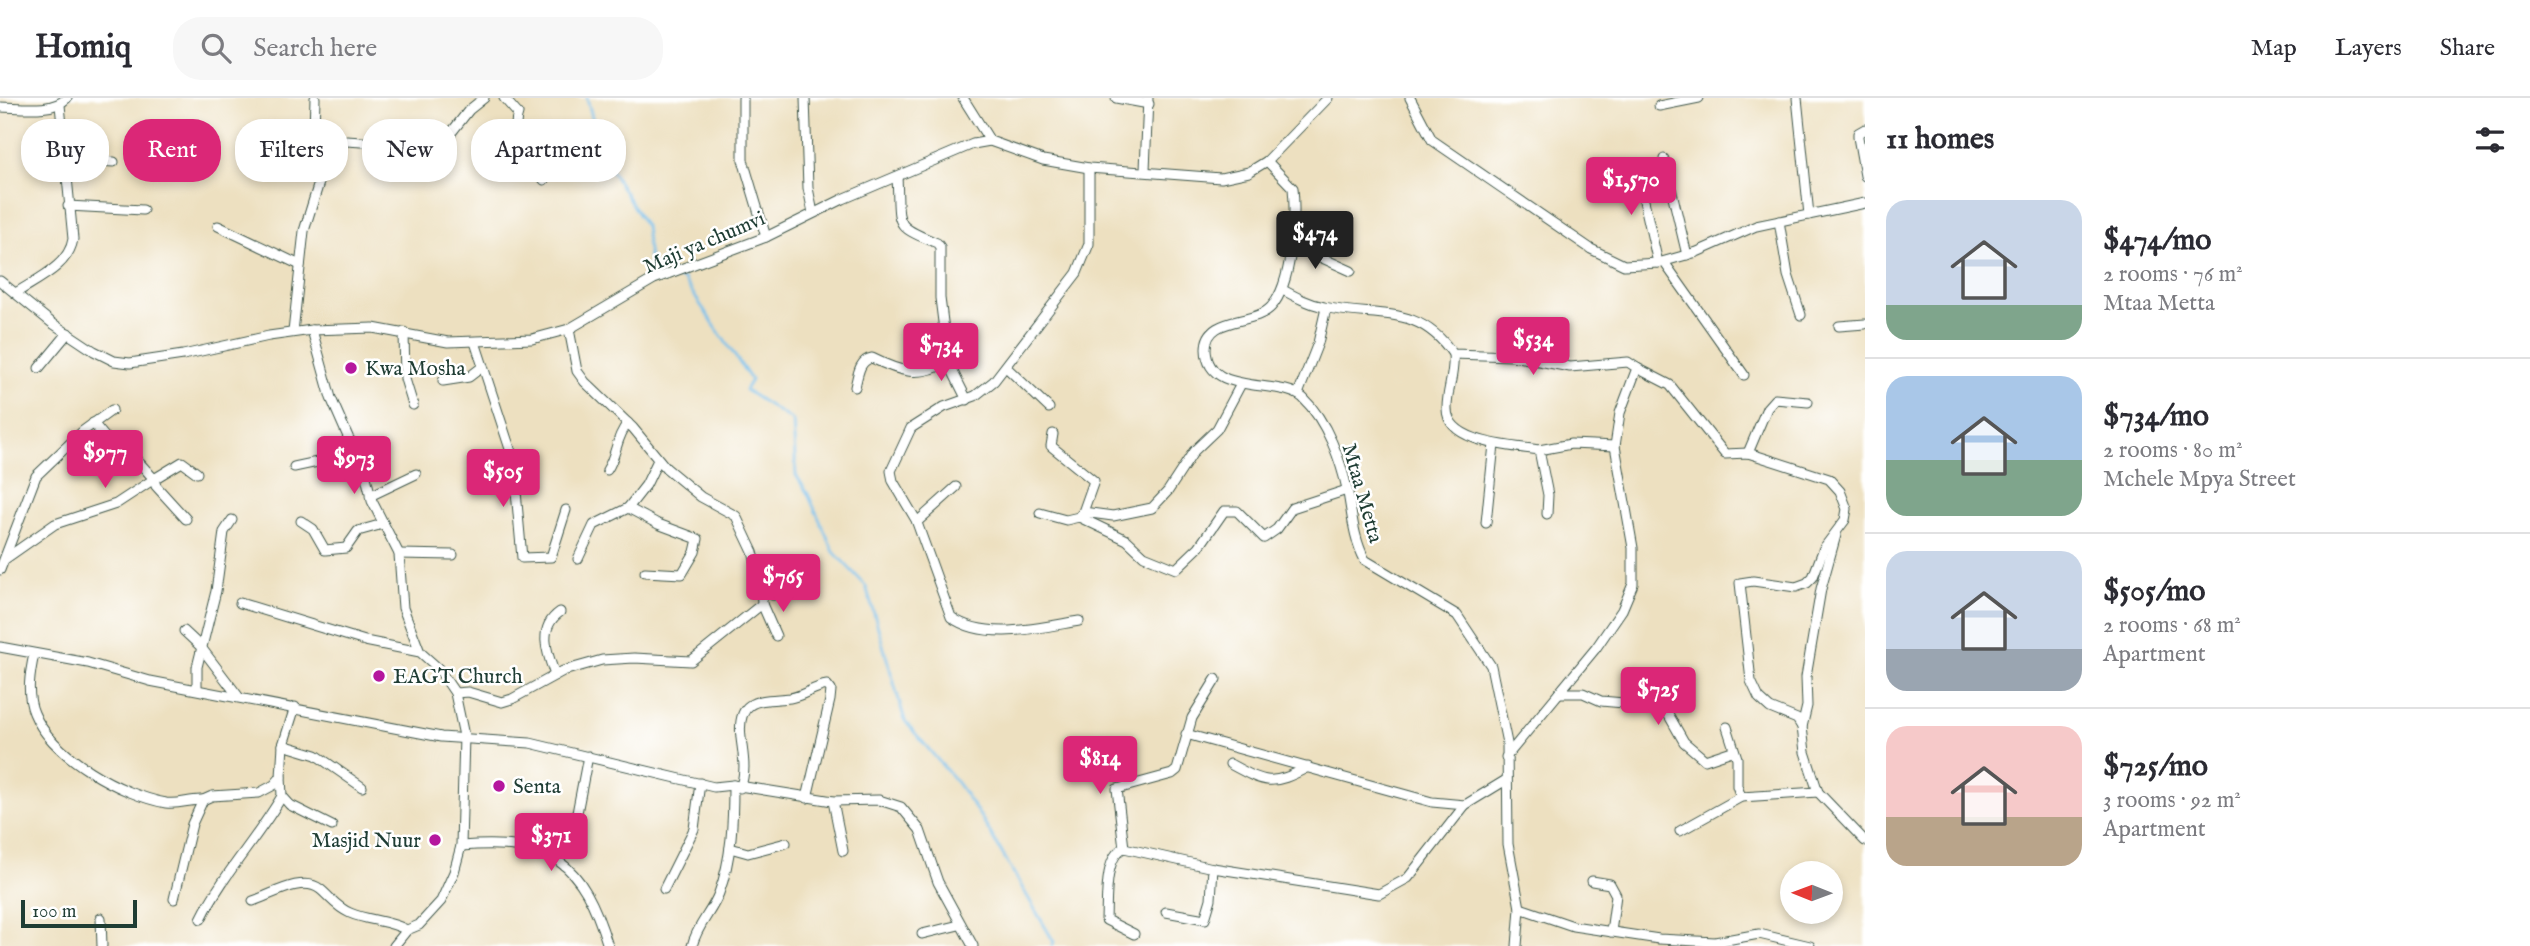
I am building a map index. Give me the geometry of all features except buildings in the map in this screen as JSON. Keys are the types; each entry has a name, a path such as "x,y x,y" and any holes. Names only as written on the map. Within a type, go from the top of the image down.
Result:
{"street":[{"path":"315,98 315,119"},
{"path":"348,141 440,147 469,110 484,98"},
{"path":"504,98 518,114 517,119"},
{"path":"743,98 743,160 766,237"},
{"path":"805,98 813,213"},
{"path":"963,98 990,141 1042,160 1089,168 1145,170 1221,178 1249,172 1267,161 1328,98"},
{"path":"1116,98 1149,101 1145,170"},
{"path":"1410,98 1432,140 1591,249 1624,265 1661,262 1687,255 1726,237 1779,221 1865,203"},
{"path":"1659,106 1699,98"},
{"path":"1797,98 1809,215"},
{"path":"0,107 63,102"},
{"path":"1865,129 1858,133 1865,176"},
{"name":"Maji ya chumvi","path":"0,281 68,333 105,357 130,363 313,330 373,328 404,332 429,340 475,342 532,339 569,330 654,279 766,237 813,213 957,149 990,141"},
{"path":"1664,159 1687,255"},
{"path":"1267,161 1293,188 1291,244 1283,290 1266,311 1256,317 1219,326 1207,338 1207,358 1223,377 1241,384 1298,394 1318,343 1326,308"},
{"path":"109,162 114,162"},
{"path":"1636,165 1661,262 1744,375"},
{"path":"1079,621 1035,631 963,626 951,617 917,522 893,481 891,471 911,428 929,415 983,391 1006,367 1042,315 1077,273 1086,254 1089,168"},
{"path":"897,177 901,224 909,233 940,247 940,298 948,362 967,400"},
{"path":"16,293 50,271 71,250 73,239 66,182"},
{"path":"293,332 306,220 319,182"},
{"path":"68,206 143,210"},
{"path":"1779,221 1788,275 1801,315"},
{"path":"218,226 300,265"},
{"path":"1291,244 1351,271"},
{"path":"1283,290 1326,308 1396,315 1424,323 1438,334 1452,354 1455,371 1447,405 1448,417 1469,436 1494,444 1539,450 1571,444 1615,446"},
{"path":"1839,326 1865,324"},
{"path":"313,330 331,398 349,439 359,453 370,496 399,554 403,608 421,652 438,668 456,693 464,736 461,846 454,872 441,901 419,925 407,930 394,946"},
{"path":"569,330 580,376 628,423 658,460 701,497 733,513 748,538 761,582 762,604 776,636"},
{"path":"404,332 405,379 413,405"},
{"path":"39,368 68,333"},
{"path":"475,342 513,458 522,558 551,557 566,510"},
{"path":"1452,354 1512,356 1570,367 1628,362 1670,385 1725,454 1748,453 1829,479 1835,484 1847,509 1821,589 1806,677 1807,706 1802,727 1805,752 1818,792 1865,841"},
{"path":"855,387 862,362 866,359 872,358 909,373 929,372 948,362"},
{"path":"443,381 469,377 482,367"},
{"path":"1006,367 1049,408"},
{"path":"1505,758 1622,610 1633,584 1633,548 1615,446 1620,413 1637,368"},
{"path":"1040,513 1060,520 1081,514 1113,516 1152,508 1163,498 1194,451 1217,429 1241,384"},
{"name":"Mtaa Metta","path":"1298,394 1315,410 1327,433 1347,490 1352,519 1365,560 1457,615 1492,666 1505,729 1508,844 1520,908 1517,946"},
{"path":"1748,453 1767,408 1775,399 1808,402"},
{"path":"0,570 36,476 93,423 112,410"},
{"path":"93,423 114,448 137,460 186,519"},
{"path":"607,470 614,460 619,435 628,423"},
{"path":"1053,434 1051,446 1094,481 1081,514"},
{"path":"1486,523 1494,444"},
{"path":"1539,450 1548,495 1547,514"},
{"path":"294,467 359,453"},
{"path":"578,559 594,525 628,508 646,485 658,460"},
{"path":"5,559 55,524 116,504 182,462 197,473"},
{"path":"370,496 384,492 415,474"},
{"path":"917,522 956,488"},
{"path":"1081,514 1128,540 1152,560 1176,569 1199,547 1224,510 1237,511 1264,538 1277,529 1292,508 1347,490"},
{"path":"628,508 658,524 698,539 695,552 682,574 645,572"},
{"path":"197,689 197,667 216,591 225,526 232,520"},
{"path":"301,522 313,529 325,550 329,551 346,548 358,531 383,524"},
{"path":"1802,727 1797,719 1770,708 1759,698 1751,681 1740,583 1753,581 1801,586 1813,577 1824,548 1837,534"},
{"path":"399,554 453,555"},
{"path":"761,582 774,595 804,582"},
{"path":"240,603 365,641 421,652"},
{"path":"456,693 468,692 502,702 555,675 602,660 634,657 691,662 706,653 762,604"},
{"path":"555,675 545,643 545,631 551,619 560,612"},
{"path":"184,631 202,648 238,696"},
{"path":"0,647 88,663 150,681 441,737 464,736 530,743 714,787 736,787 833,801 879,800 901,807 920,830 938,882 959,925 973,946"},
{"path":"34,654 29,685 34,713 70,757 105,779 151,799 179,805 212,796 259,793 281,777"},
{"path":"1124,848 1116,789 1172,774 1177,770 1186,734 1216,679"},
{"path":"692,946 701,922 719,895 730,848 736,787 744,763 741,725 745,712 760,699 791,698 827,685 831,690 830,699 807,798"},
{"path":"1559,693 1583,693 1601,701 1658,706 1667,712 1684,742 1705,760 1732,751"},
{"path":"201,919 216,889 269,821 282,796 283,745 290,709"},
{"path":"1727,727 1732,751 1737,758 1737,786 1741,797"},
{"path":"1186,734 1308,767 1375,789 1432,802 1465,805"},
{"path":"283,745 316,755 362,788"},
{"path":"577,813 589,756"},
{"path":"1230,764 1268,783 1281,781 1308,767"},
{"path":"1134,934 1105,920 1112,860 1118,850 1124,848 1213,868 1379,894 1408,878 1465,805 1506,780"},
{"path":"664,889 694,829 700,783"},
{"path":"1680,831 1741,797 1818,792"},
{"path":"282,796 290,805 332,827"},
{"path":"174,899 192,824 203,800"},
{"path":"833,801 843,851"},
{"path":"730,848 748,853 786,843"},
{"path":"461,846 517,847 541,851 569,867 589,898 608,946"},
{"path":"1166,912 1205,919 1211,899 1213,868"},
{"path":"1592,881 1610,884 1616,895 1611,932"},
{"path":"253,901 300,884 312,884 342,909 363,918 390,921 407,930"},
{"path":"1520,908 1573,926 1680,944 1715,942 1759,934 1810,946"},
{"path":"101,918 102,946"},
{"path":"922,934 959,925"}],"waterway":[{"path":"587,98 602,155 645,226 650,267 662,272"},
{"path":"672,276 684,280 751,380 745,390 793,421 796,475 808,494 834,552 866,586 905,721 958,784 982,819 1054,942 1052,946"}],"place":[{"name":"Kwa Mosha","path":"351,368"},
{"name":"EAGT Church","path":"379,676"},
{"name":"Senta","path":"499,786"},
{"name":"Masjid Nuur","path":"435,840"}]}
